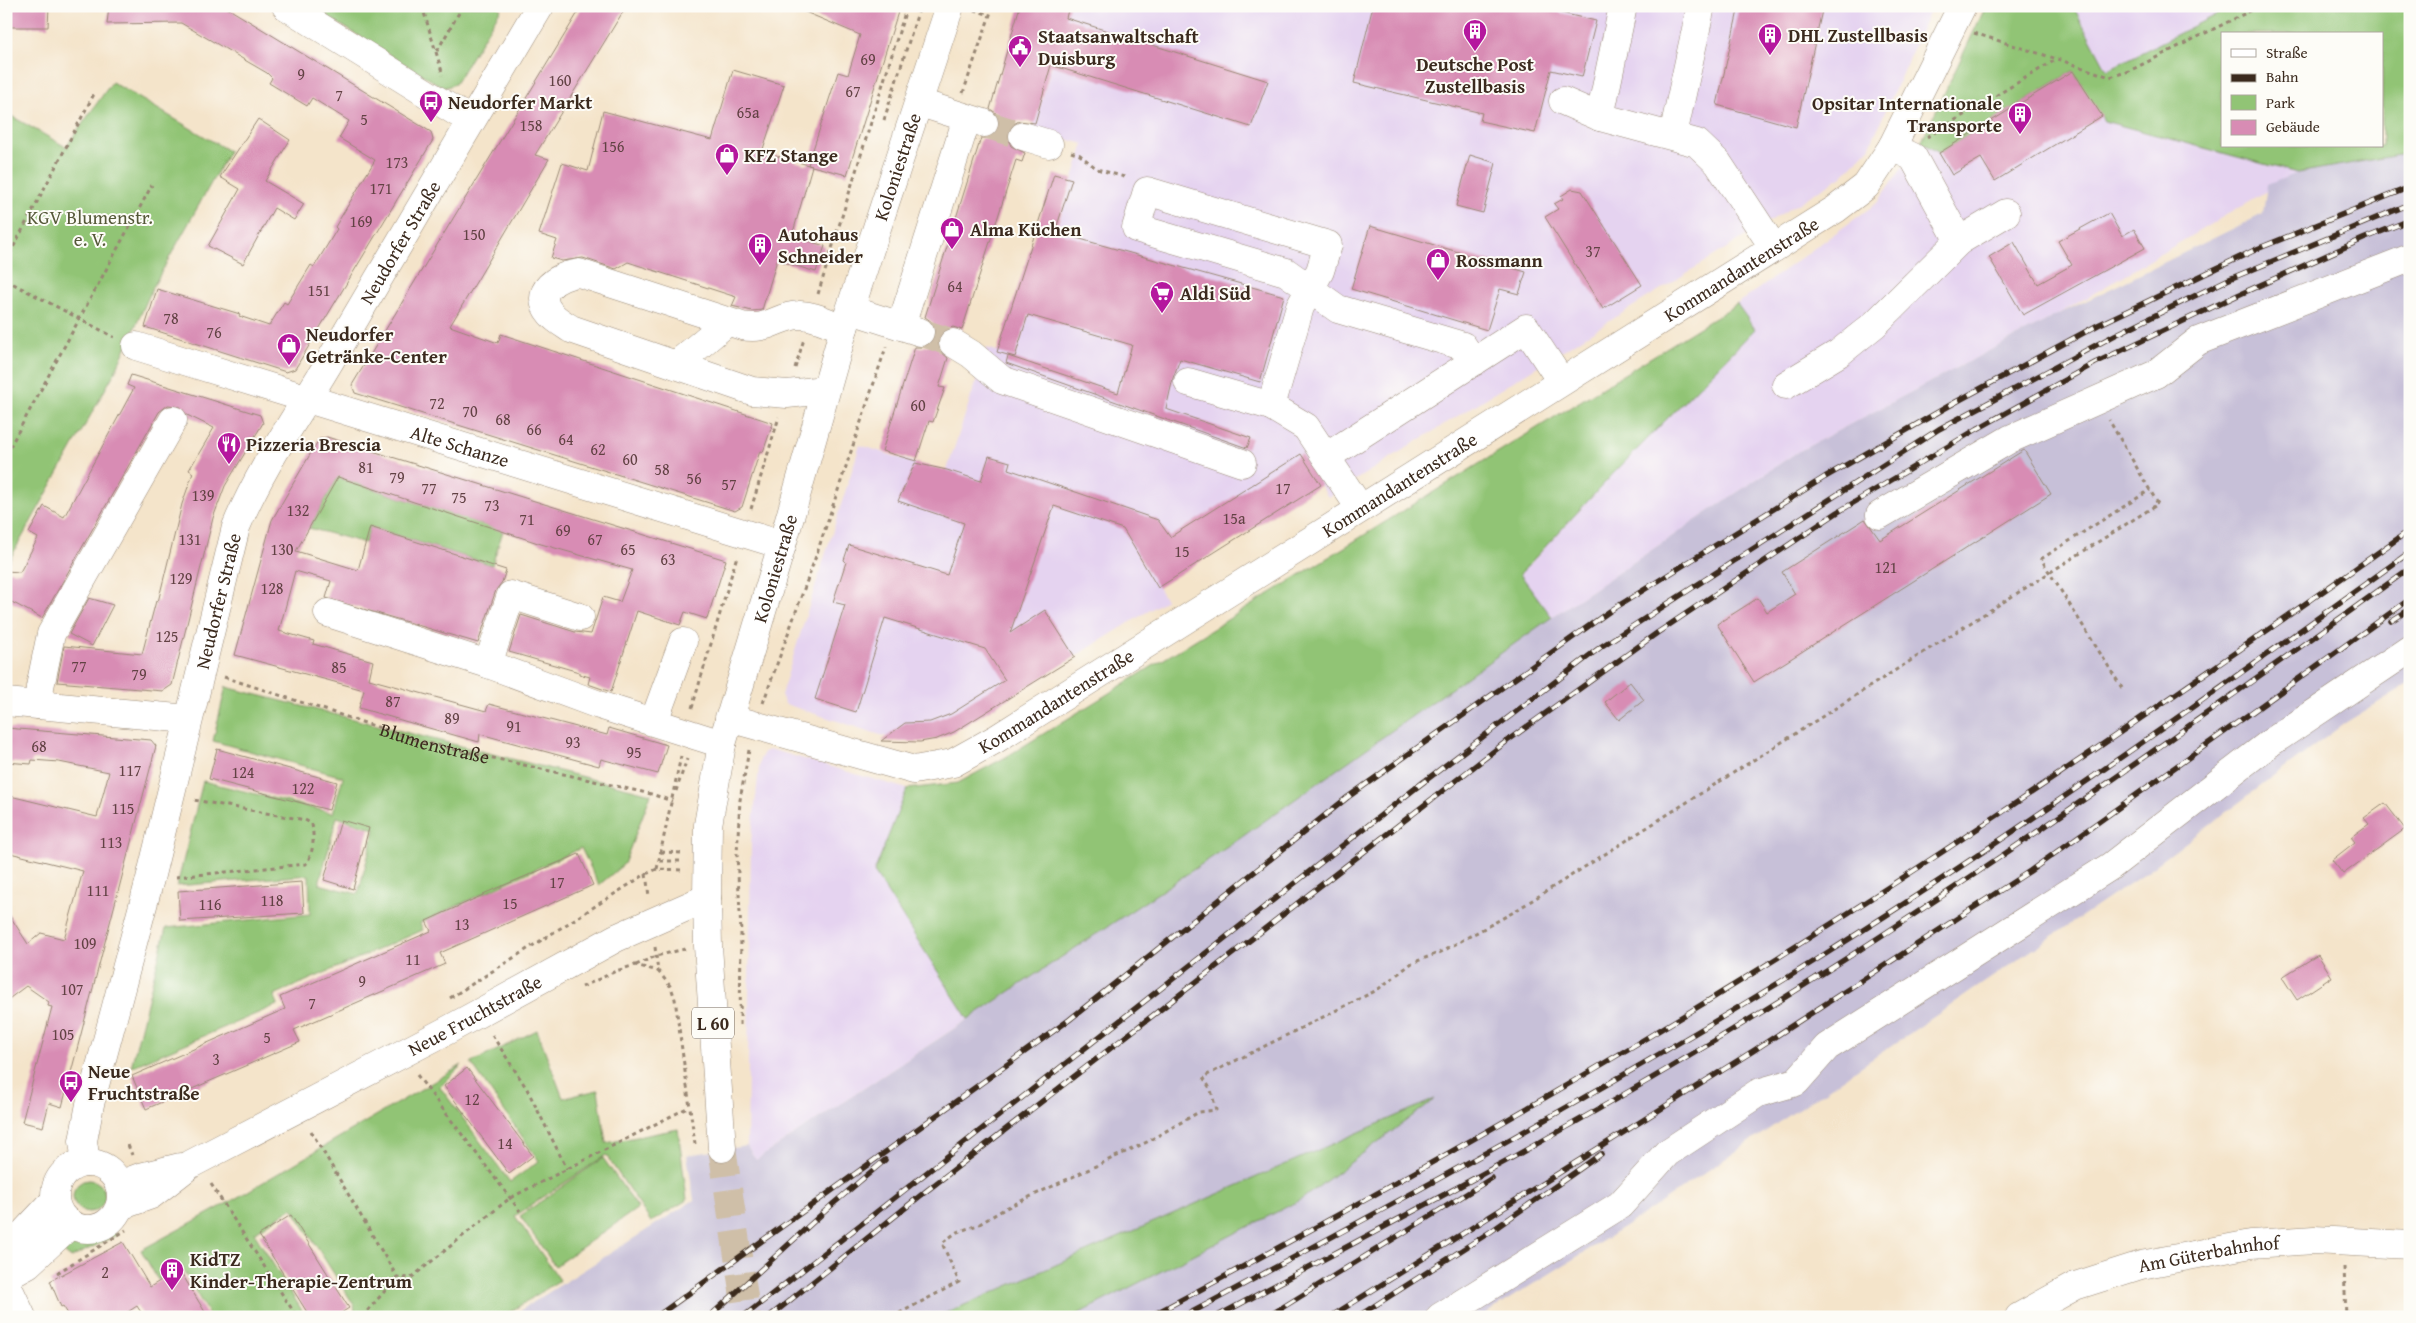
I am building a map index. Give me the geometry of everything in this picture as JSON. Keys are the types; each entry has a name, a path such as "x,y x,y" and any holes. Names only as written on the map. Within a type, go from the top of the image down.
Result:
{"street":[{"path":"286,6 471,121"},
{"name":"Neudorfer Straße","path":"86,1163 84,1141 90,1104 150,879 188,719 240,520 249,496 540,6"},
{"path":"1600,117 1623,6"},
{"path":"1673,135 1701,6"},
{"name":"Koloniestraße","path":"722,1148 708,946 707,898 708,825 722,744 847,319 920,103 959,7"},
{"name":"Kommandantenstraße","path":"729,718 914,770 953,763 996,738 1561,381 1836,210 1866,186 1964,18"},
{"path":"1563,101 1600,117 1673,135 1697,143 1718,164 1774,248"},
{"path":"825,390 787,394 752,391 571,329 551,314 545,302 547,290 553,281 579,273 727,322 754,328 766,327 798,315 905,327 969,119 920,103"},
{"path":"1023,136 1049,144"},
{"path":"1896,137 1913,157 1959,241"},
{"path":"1271,406 1300,307 1310,288 1320,271 1328,245 1147,191 1136,228 1286,272 1310,288 1338,309 1463,346 1474,362"},
{"path":"1786,385 1839,353 1875,324 1959,241 2006,213"},
{"path":"1880,515 2010,439 2102,400 2156,374 2198,341 2410,258"},
{"path":"676,365 727,322"},
{"path":"1326,457 1526,328 1561,381"},
{"path":"953,344 971,354 1002,380 1242,463"},
{"name":"Alte Schanze","path":"136,346 782,545"},
{"path":"1188,382 1271,406 1306,427 1360,508"},
{"path":"39,705 40,687 51,634 173,420"},
{"path":"488,664 512,595 580,617"},
{"path":"328,613 488,664 599,705 722,744"},
{"path":"654,721 683,642"},
{"path":"1440,1317 1620,1205 1667,1154 1758,1093 1796,1082 1826,1047 2111,866 2270,743 2410,649"},
{"path":"6,702 188,719"},
{"name":"Neue Fruchtstraße","path":"123,1206 140,1177 191,1164 448,1030 616,938 707,898"},
{"path":"86,1163 97,1164 106,1168 123,1206 108,1222 100,1227 90,1229 71,1224 58,1210 55,1200 57,1183 61,1176 77,1165 86,1163"},
{"path":"6,1252 55,1200"},
{"path":"6,1276 28,1264 71,1224"},
{"name":"Am Güterbahnhof","path":"2019,1317 2075,1286 2141,1265 2251,1244 2314,1240 2410,1244"},
{"path":"6,1283 22,1317"}],"path":[{"path":"422,6 443,76"},
{"path":"437,52 463,6"},
{"path":"969,119 992,6"},
{"path":"1964,18 2057,59 2110,77 2129,71 2260,6"},
{"path":"959,7 990,14"},
{"path":"1896,137 1927,137 2057,59"},
{"path":"6,261 94,94"},
{"path":"1049,144 1080,155 1097,169 1135,180 1147,191"},
{"path":"6,454 152,184"},
{"path":"6,280 128,344 136,346"},
{"path":"740,1030 741,933 737,872 740,800 756,725 817,553 905,327"},
{"path":"892,1317 959,1282 942,1243 957,1232 978,1224 1006,1208 1147,1142 1199,1112 1216,1110 1211,1090 1203,1077 1377,990 1412,962 1441,952 1512,913 2158,504 2108,419 2102,400"},
{"path":"2122,688 2041,559 2150,490"},
{"name":"Blumenstraße","path":"202,670 423,742 651,794 672,801 657,869"},
{"path":"150,879 306,864 310,859 314,840 312,824 305,820 171,796"},
{"path":"448,1000 657,869 708,870"},
{"path":"658,971 670,987 675,999 696,1154"},
{"path":"492,1035 527,1089 567,1170"},
{"path":"417,1075 520,1211"},
{"path":"397,1277 411,1278 510,1198 689,1107"},
{"path":"311,1131 397,1277"},
{"path":"211,1184 297,1317"},
{"path":"51,1276 123,1206"},
{"path":"2343,1241 2346,1317"},
{"path":"362,1317 397,1277"}],"shaded area":[{"path":"1069,6 1932,6 1869,148 1842,176 1328,497 1301,454 1139,557 1166,600 954,732 937,739 902,742 785,704 781,695 860,445 915,463 947,470 987,348 1015,357 1084,144 1033,130"},
{"path":"2073,6 2233,6 2107,70"},
{"path":"2073,71 2104,121 2297,173 2059,314 1796,453 1552,617 1520,575 1612,475 1755,329 1737,304 1877,203 1921,142 1939,153"},
{"path":"2410,153 2410,683 2345,723 2141,876 1625,1227 1480,1317 510,1317 694,1200 687,1155 747,1146 756,1160 1232,844 1552,617 1796,453 2059,314 2263,214 2267,185 2297,173"},
{"path":"773,750 907,789 874,872 968,1019 756,1160 747,1146 751,842 760,759 765,751"}],"green space":[{"path":"310,6 497,6 501,9 455,84 444,88"},
{"path":"1986,6 2073,6 2107,70 2233,6 2410,6 2410,153 2297,173 2104,121 2073,71 1939,153 1921,142"},
{"name":"KGV Blumenstr. e. V.","path":"112,82 229,151 153,287 116,370 6,566 6,113 66,147"},
{"path":"1737,304 1755,329 1612,475 1520,574 1552,617 1232,844 968,1019 874,872 907,789 958,783 1006,757"},
{"path":"339,475 343,477 342,479 503,531 492,565 370,527 365,543 309,528"},
{"path":"226,686 651,794 624,864 599,885 581,848 420,923 423,930 274,995 277,1005 131,1067 166,928 310,914 309,875 177,886 203,781 333,813 343,777 213,741","holes":["337,817 375,829 358,894 319,884"]},
{"path":"537,1030 563,1098 598,1090 606,1143 678,1129 687,1200 651,1222 606,1155 515,1216 560,1280 502,1317 348,1317 355,1312 354,1305 292,1208 254,1233 306,1317 210,1317 181,1266 158,1280 141,1250 233,1200 462,1065 440,1087 510,1182 539,1161 471,1063"},
{"path":"1435,1099 1302,1199 1072,1317 937,1317"},
{"path":"603,1158 638,1208 555,1266 520,1216"},
{"path":"89,1180 95,1181 100,1185 104,1190 104,1202 100,1207 95,1211 89,1212 83,1211 78,1207 74,1202 73,1196 74,1190 78,1185 83,1181"},
{"path":"111,1232 118,1234 71,1258 57,1246 71,1238 89,1238"}],"building":[{"path":"6,6 49,6 48,27 6,27"},
{"path":"109,6 224,6 431,132 433,140 295,369 286,372 145,327 157,289 240,314 239,316 269,326 284,302 287,304 311,265 314,267 337,229 335,227 375,160 339,138 349,121 312,98 307,106 269,83 272,78 267,73 181,23 107,24"},
{"path":"582,6 609,6 624,10 535,155 549,159 450,326 498,343 501,334 773,423 763,452 760,451 742,507 735,511 355,393 352,385"},
{"path":"791,6 878,6 898,12 847,175 808,165 838,72 848,75 860,35"},
{"path":"1020,6 1069,6 1066,18 1268,81 1251,127 1051,65 1035,123 1019,121 1012,125 1008,131 1008,139 1011,146 1025,153 1022,162 1016,160 962,330 953,327 939,335 937,342 939,350 948,358 939,387 945,388 933,422 929,421 916,461 882,451 915,347 923,347 930,344 935,336 932,322 925,317 981,138 988,138 994,135 999,127 999,119 996,113 990,109"},
{"name":"Deutsche Post Zustellbasis","path":"1373,6 1531,6 1596,21 1582,77 1551,70 1535,133 1480,121 1482,113 1354,83"},
{"name":"DHL Zustellbasis","path":"1739,6 1823,6 1796,127 1717,105"},
{"path":"733,70 784,85 762,152 812,166 792,236 825,246 816,272 777,260 762,310 752,311 732,306 736,297 628,262 616,269 583,258 562,261 551,258 557,240 539,234 562,163 588,171 603,111 712,140"},
{"name":"Opsitar Internationale Transporte","path":"2073,71 2102,116 1995,181 1981,158 1952,175 1939,153"},
{"path":"258,119 290,140 265,181 304,204 294,220 274,208 243,264 208,246 240,189 220,177"},
{"path":"1470,155 1496,163 1483,213 1456,206"},
{"name":"Aldi Süd","path":"1054,174 1072,179 1055,232 1284,296 1260,382 1180,359 1173,378 1166,409 1251,438 1247,448 1006,363 1008,356 1118,393 1132,345 1028,315 1015,357 997,352"},
{"path":"1572,189 1582,191 1642,285 1603,309 1545,217 1558,209 1554,204 1563,199 1561,196"},
{"path":"2109,213 2122,236 2134,229 2145,248 2023,315 1989,257 2014,242 2038,284 2072,265 2058,241"},
{"name":"Rossmann","path":"1370,226 1526,272 1519,294 1500,289 1487,330 1351,289"},
{"path":"131,375 260,415 263,423 225,486 213,518 172,685 163,691 57,682 64,646 142,654 156,601 158,602 182,504 193,473 189,470 214,428 187,415 181,407 168,405 159,412 42,618 6,599 6,571 20,572 38,538 29,533 44,506 64,517 134,388 127,385"},
{"path":"327,437 726,560 707,619 685,612 680,625 637,611 611,692 588,684 590,677 579,674 579,672 509,652 521,615 575,632 591,634 603,597 620,602 632,570 541,544 338,477 296,551 358,570 370,527 506,570 502,582 496,590 478,643 326,598 331,581 295,571 279,631 314,641 313,644 373,661 369,679 486,711 489,704 607,735 609,728 667,745 658,774 601,759 599,766 480,734 479,742 418,725 359,708 364,690 235,655 272,520 319,439"},
{"path":"2024,450 2051,494 1754,682 1717,624 1758,598 1767,612 1795,594 1782,572 1865,519 1880,540"},
{"path":"1301,454 1321,485 1158,588 1123,529 1054,506 1010,633 1045,610 1075,657 954,732 937,739 920,742 881,741 905,723 930,722 951,714 1005,680 985,649 885,618 856,712 815,699 845,605 833,602 846,562 844,560 849,545 947,575 964,523 898,501 915,463 947,470 981,481 989,456 1010,462 1008,469 1158,520 1170,537"},
{"path":"89,598 113,605 92,646 69,634"},
{"path":"1630,682 1644,700 1619,720 1605,702"},
{"path":"6,728 151,740 156,746 62,1107 49,1103 43,1127 22,1122 52,1007 48,1006 49,1002 26,986 6,1001 6,910 28,944 41,933 64,939 83,871 6,852 6,795 97,817 109,772 59,762 32,760 31,764 6,762"},
{"path":"217,749 337,782 329,810 209,779"},
{"path":"2385,803 2405,829 2343,874 2332,860 2355,842 2351,837 2369,824 2364,818"},
{"path":"341,820 369,828 353,889 324,880"},
{"path":"579,854 593,885 440,953 445,964 294,1030 300,1042 146,1109 132,1076 285,1009 280,997 431,931 426,921 483,894"},
{"path":"302,882 304,913 180,921 178,891"},
{"path":"2318,955 2332,977 2297,1000 2282,977"},
{"path":"467,1068 533,1156 509,1174 444,1086"},
{"path":"291,1215 349,1308 335,1317 310,1317 259,1235"},
{"path":"123,1242 150,1287 179,1269 208,1317 144,1317 137,1306 120,1317 70,1317 63,1306 61,1307 50,1281"}],"tunnel":[{"path":"985,124 1023,136"},
{"path":"920,332 953,343"},
{"path":"722,1148 747,1317"}],"railway":[{"path":"656,1317 1069,1020 1348,797 1610,611 1825,477 1954,403 2098,325 2257,249 2410,187"},
{"path":"743,1317 1417,787 1602,646 1939,429 2115,335 2227,280 2410,204"},
{"path":"769,1317 925,1192 1507,741 1657,633 1838,512 1977,429 2095,363 2238,295 2410,220"},
{"path":"1149,1317 1485,1133 1776,959 1869,900 2051,779 2231,656 2410,530"},
{"path":"1183,1317 1570,1106 1798,971 1954,871 2107,767 2410,552"},
{"path":"1216,1317 1444,1195 1613,1101 1765,1010 1953,889 2137,763 2410,568"},
{"path":"1330,1317 1753,1051 2030,871 2410,599"},
{"path":"2391,621 2410,609"},
{"path":"1357,1317 1490,1232 1601,1154"},
{"path":"709,1317 834,1203 885,1160"},
{"path":"1267,1317 1492,1178"}],"place":[{"name":"Deutsche Post Zustellbasis","path":"1475,52"},
{"name":"DHL Zustellbasis","path":"1770,56"},
{"name":"Staatsanwaltschaft Duisburg","path":"1020,68"},
{"name":"Neudorfer Markt","path":"431,123"},
{"name":"Opsitar Internationale Transporte","path":"2020,135"},
{"name":"KFZ Stange","path":"727,176"},
{"name":"Alma Küchen","path":"952,250"},
{"name":"Autohaus Schneider","path":"760,266"},
{"name":"Rossmann","path":"1438,281"},
{"name":"Aldi Süd","path":"1162,314"},
{"name":"Neudorfer Getränke-Center","path":"289,366"},
{"name":"Pizzeria Brescia","path":"229,465"},
{"name":"Neue Fruchtstraße","path":"71,1103"},
{"name":"KidTZ Kinder-Therapie-Zentrum","path":"172,1291"}]}
